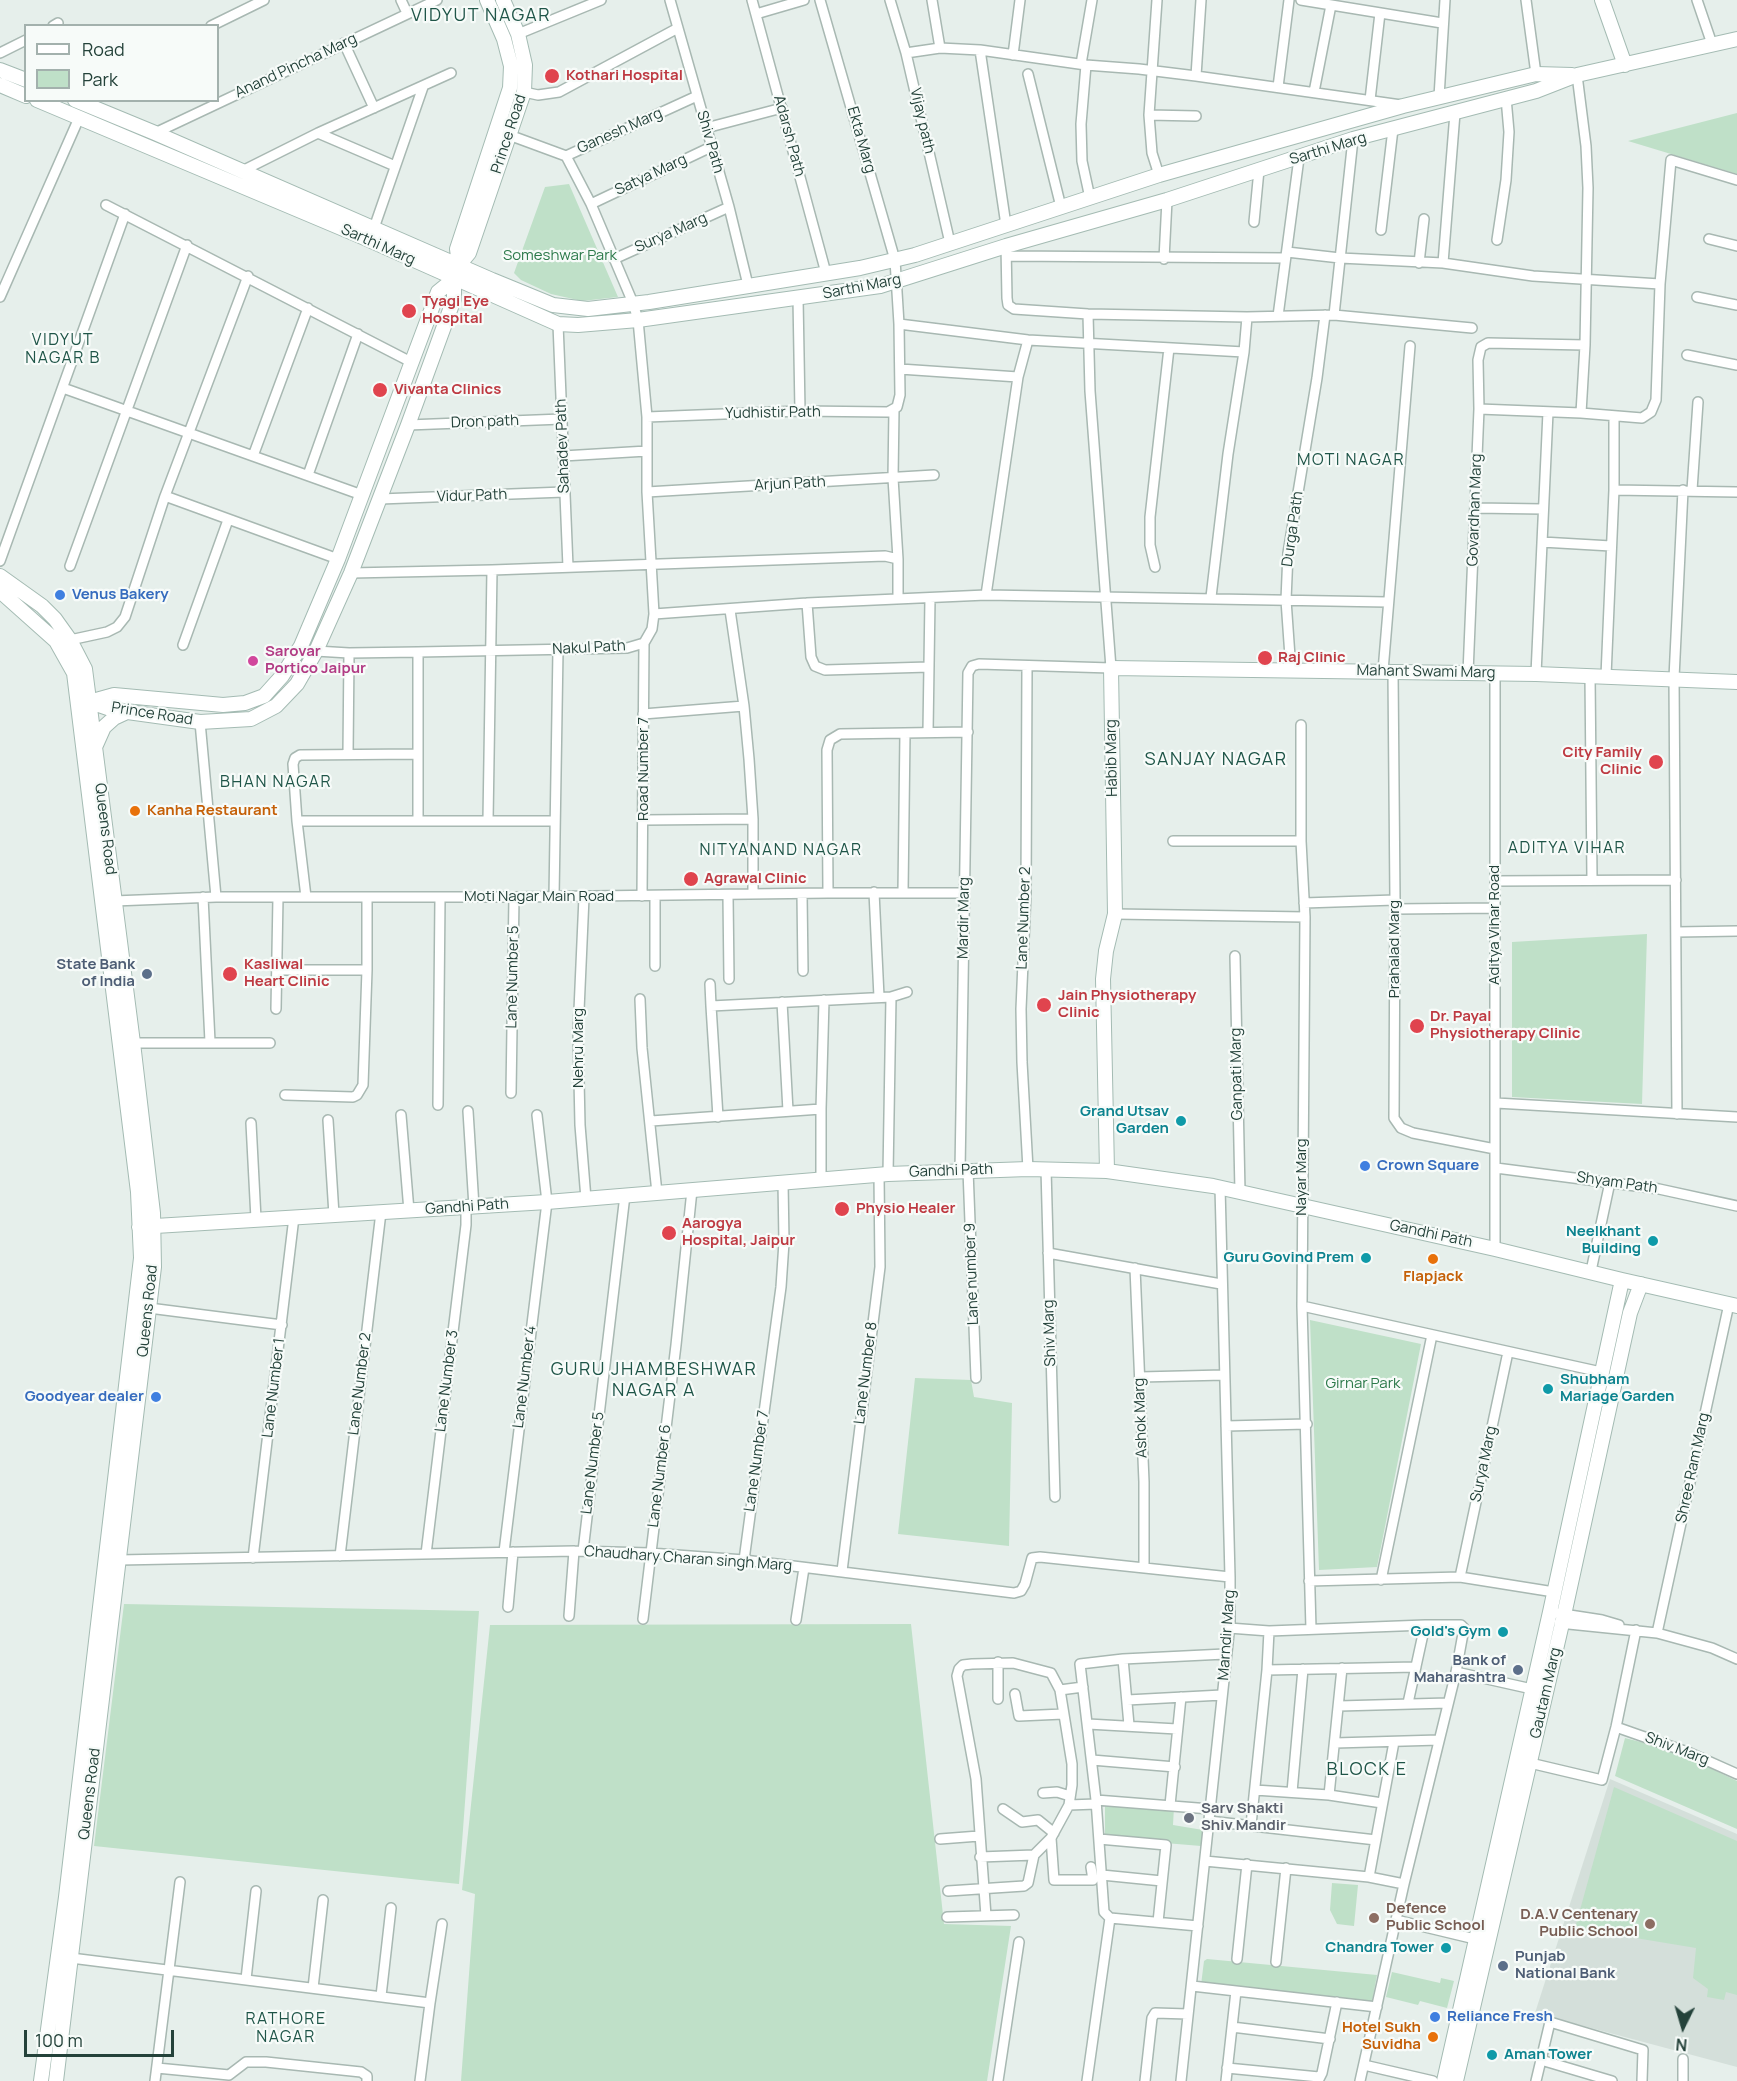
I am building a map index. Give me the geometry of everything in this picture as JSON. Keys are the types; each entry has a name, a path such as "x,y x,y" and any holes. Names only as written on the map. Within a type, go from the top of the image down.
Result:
{"street":[{"path":"214,24 250,3 264,0"},
{"path":"401,0 407,13"},
{"name":"Anand Pincha Marg","path":"155,133 437,0"},
{"name":"Prince Road","path":"459,265 457,249 510,88 511,66 504,39 487,0"},
{"name":"Prince Road","path":"83,703 113,710 200,722 251,719 276,706 297,684 316,651 351,573 380,499 454,299 454,279 459,265 469,253 524,92 525,65 518,34 503,0"},
{"path":"518,34 601,0"},
{"name":"Shiv Path","path":"670,0 729,207 748,285"},
{"name":"Adarsh Path","path":"752,0 826,273"},
{"path":"756,14 804,0"},
{"name":"Ekta Marg","path":"820,0 895,260 900,395 896,408 892,478 898,559 898,599"},
{"name":"Vijay path","path":"890,0 906,53 950,243"},
{"path":"932,0 939,48"},
{"path":"1013,55 1020,0"},
{"path":"1092,0 1083,65 1082,161 1090,198 1100,219"},
{"path":"1157,0 1149,115 1152,153 1160,175"},
{"path":"1196,76 1201,0"},
{"path":"1278,87 1288,0"},
{"path":"1307,0 1442,23"},
{"path":"1364,10 1365,0"},
{"path":"1439,97 1445,0"},
{"path":"1526,0 1536,75"},
{"path":"1602,0 1625,65"},
{"path":"1697,0 1712,44"},
{"path":"1314,92 1331,5"},
{"path":"1370,99 1380,13"},
{"path":"524,92 548,95 559,92 678,28"},
{"name":"Sarthi Marg","path":"47,102 62,105 79,118 148,147 248,178 360,236 454,279 558,324 578,325 638,320 880,286 1007,251 1100,219 1167,200 1351,140 1551,87 1577,75 1737,39"},
{"path":"0,53 24,41"},
{"path":"344,43 374,108"},
{"path":"906,53 939,48 980,50 1083,65 1196,76 1370,99 1402,106"},
{"path":"980,50 1006,225"},
{"path":"0,70 24,79"},
{"path":"248,178 318,133 451,73"},
{"path":"1028,74 1061,207"},
{"path":"80,102 155,133 248,178 374,228 553,305 588,309 649,302 860,268 895,260 1160,175 1402,106 1536,75 1577,75 1586,157 1587,280 1581,413"},
{"path":"1,87 24,95"},
{"path":"374,228 423,87"},
{"name":"Ganesh Marg","path":"509,135 566,156 697,96"},
{"path":"1497,240 1506,180 1509,132 1506,98"},
{"path":"706,128 782,108"},
{"path":"1443,263 1455,113"},
{"path":"1149,115 1196,117"},
{"path":"0,297 79,118"},
{"path":"1347,121 1351,140"},
{"path":"1381,230 1393,129"},
{"path":"148,147 155,133"},
{"path":"318,133 394,166"},
{"name":"Durga Path","path":"1291,671 1286,600 1288,552 1340,258 1351,140"},
{"name":"Satya Marg","path":"591,204 711,147"},
{"name":"Nakul Path","path":"316,651 349,653 627,648 644,643 652,629 654,614 647,492 647,417 638,320 591,204 566,156"},
{"path":"1278,316 1299,158"},
{"path":"1479,410 1548,411 1642,418 1651,412 1656,400 1660,284 1671,160 1737,180"},
{"path":"1254,222 1259,170"},
{"path":"1164,259 1167,200"},
{"path":"106,205 248,276 411,362"},
{"name":"Surya Marg","path":"614,259 729,207"},
{"path":"0,561 125,214"},
{"path":"1419,263 1424,219"},
{"path":"1708,239 1737,246"},
{"path":"70,566 187,245"},
{"path":"1472,328 1331,312 1247,317 1088,314 1014,309 1008,305 1007,251 1164,259 1286,255 1443,263 1533,276 1660,284"},
{"path":"70,640 107,632 117,627 124,617 165,496 248,276"},
{"name":"Prince Road","path":"83,703 114,695 223,705 245,703 264,696 282,676 301,646 338,560 438,292 454,279"},
{"path":"1697,297 1737,305"},
{"path":"798,298 800,411"},
{"path":"253,456 308,308"},
{"name":"Habib Marg","path":"1088,314 1088,344 1111,668 1115,914 1106,951 1103,979 1107,1171"},
{"path":"1211,597 1247,317"},
{"name":"Sahadev Path","path":"558,324 568,567"},
{"path":"899,324 1028,340 1244,352"},
{"path":"308,476 358,334"},
{"path":"986,595 1018,377 1028,340"},
{"name":"Govardhan Marg","path":"1468,673 1479,410 1478,360 1482,347 1488,343 1585,345"},
{"name":"Prahalad Marg","path":"1410,346 1387,602 1395,904 1395,1118 1401,1128 1413,1133 1496,1149"},
{"path":"1155,567 1150,545 1150,517 1168,348"},
{"path":"1687,355 1737,364"},
{"path":"900,369 1018,377"},
{"path":"63,388 362,495"},
{"path":"1677,1114 1674,678 1687,490 1698,402"},
{"name":"Yudhistir Path","path":"647,417 800,411 888,412 896,408"},
{"path":"1536,674 1548,411"},
{"path":"1606,676 1614,490 1614,416"},
{"name":"Dron path","path":"408,425 562,419"},
{"path":"563,456 647,451"},
{"name":"Arjun Path","path":"647,492 934,476"},
{"path":"1614,490 1737,492"},
{"name":"Vidur Path","path":"380,499 564,492"},
{"path":"165,496 338,560"},
{"path":"1475,508 1543,509"},
{"path":"183,645 228,519"},
{"path":"1542,542 1611,546"},
{"path":"351,573 885,556 898,559"},
{"path":"488,820 492,570"},
{"name":"Queens Road","path":"0,576 42,606 55,619 70,640 85,669 83,703 138,1192 154,1267 56,2081"},
{"name":"Queens Road","path":"0,591 56,641 74,673 95,747 152,1200 141,1258 66,1897 41,2081"},
{"path":"654,614 807,603 986,595 1211,597 1387,602"},
{"path":"928,732 930,598"},
{"path":"807,603 811,657 815,666 825,669 929,667"},
{"path":"730,610 744,706 753,819 753,894"},
{"name":"Road Number 7","path":"642,896 644,643"},
{"path":"555,897 558,650"},
{"path":"418,652 418,820"},
{"path":"348,754 349,653"},
{"name":"Mahant Swami Marg","path":"972,666 979,664 1536,674 1737,682"},
{"name":"Mardir Marg","path":"964,1171 964,893 968,673 972,666"},
{"name":"Lane Number 2","path":"1027,666 1026,893 1021,1009 1028,1169"},
{"name":"Aditya Vihar Road","path":"1495,674 1495,1249"},
{"path":"1590,676 1592,879"},
{"path":"86,678 114,695"},
{"path":"643,714 744,706"},
{"path":"95,747 104,727 114,718 129,712"},
{"path":"200,722 216,897"},
{"name":"Nayar Marg","path":"1302,725 1301,841 1305,917 1302,1306 1311,1629"},
{"path":"828,893 827,750 830,740 840,734 968,732"},
{"path":"903,892 905,733"},
{"path":"306,897 297,821 293,764 295,758 300,755 418,754"},
{"path":"644,820 753,819"},
{"path":"297,821 555,820"},
{"path":"1173,841 1301,841"},
{"path":"1495,881 1676,880"},
{"path":"874,892 879,997"},
{"name":"Moti Nagar Main Road","path":"114,901 203,897 440,898 728,896 874,892 964,893"},
{"path":"802,894 802,971"},
{"path":"655,896 655,966"},
{"path":"728,896 729,979"},
{"path":"203,897 210,1042"},
{"path":"276,1010 278,897"},
{"name":"Lane Number 5","path":"511,1093 514,897"},
{"name":"Nehru Marg","path":"584,897 578,1033 580,1125 586,1198"},
{"path":"285,1095 353,1097 363,1085 367,898"},
{"path":"438,1104 440,898"},
{"path":"1304,903 1495,908"},
{"path":"1115,914 1305,917"},
{"path":"1677,932 1737,931"},
{"name":"Ganpati Marg","path":"1235,956 1240,1192"},
{"path":"277,970 367,970"},
{"path":"710,984 718,1117"},
{"path":"711,1006 891,997 907,992"},
{"name":"Lane Number 8","path":"842,1572 880,1267 891,997"},
{"path":"640,999 642,1048 657,1193"},
{"path":"822,1178 824,1000"},
{"path":"782,1002 788,1111"},
{"path":"133,1043 270,1042"},
{"path":"1496,1103 1737,1117"},
{"path":"651,1121 821,1109"},
{"name":"Lane Number 3","path":"426,1554 470,1207 468,1111"},
{"name":"Lane Number 4","path":"508,1607 509,1552 547,1202 537,1114"},
{"path":"401,1115 409,1211"},
{"path":"328,1120 334,1215"},
{"path":"251,1123 256,1219"},
{"name":"Shyam Path","path":"1496,1168 1659,1189 1737,1206"},
{"name":"Gandhi Path","path":"146,1226 547,1202 883,1174 1028,1169 1107,1171 1220,1187 1733,1305"},
{"name":"Shiv Marg","path":"1046,1169 1055,1497"},
{"name":"Lane number 9","path":"964,1171 976,1378"},
{"name":"Lane Number 7","path":"744,1560 781,1287 784,1242 783,1182"},
{"path":"1592,1271 1610,1182"},
{"name":"Marndir Marg","path":"1181,2081 1229,1628 1230,1576 1220,1187"},
{"name":"Lane Number 6","path":"643,1619 675,1357 692,1190"},
{"name":"Lane Number 5","path":"569,1616 625,1196"},
{"name":"Lane Number 2","path":"340,1556 381,1212"},
{"name":"Lane Number 1","path":"253,1558 294,1217"},
{"path":"1048,1253 1221,1284"},
{"name":"Ashok Marg","path":"1135,1268 1144,1482 1144,1568"},
{"name":"Gautam Marg","path":"1444,2081 1533,1689 1556,1617 1554,1592 1622,1280"},
{"name":"Gautam Marg","path":"1456,2081 1530,1763 1556,1617 1632,1305 1641,1284"},
{"name":"Shree Ram Marg","path":"1657,1633 1733,1305"},
{"path":"1302,1306 1601,1372"},
{"path":"149,1308 282,1325"},
{"path":"1381,1580 1432,1335"},
{"name":"Surya Marg","path":"1460,1577 1508,1352"},
{"path":"1140,1377 1224,1375"},
{"path":"1226,1426 1307,1424"},
{"name":"Chaudhary Charan singh Marg","path":"119,1560 579,1551 650,1553 744,1560 1014,1593 1021,1591 1025,1584 1032,1558 1040,1557 1230,1576"},
{"path":"796,1620 804,1568"},
{"path":"1309,1581 1460,1577 1554,1592"},
{"path":"1556,1617 1602,1620 1712,1648 1737,1659"},
{"path":"1229,1628 1269,1631 1425,1625 1461,1625 1464,1628 1456,1672 1393,1921 1360,2081"},
{"path":"1408,1703 1425,1625"},
{"path":"1530,1763 1602,1780 1616,1727 1636,1630"},
{"path":"1251,1825 1269,1631"},
{"path":"1198,1926 1110,1918 1104,1912 1100,1839 1080,1664 1123,1659 1226,1654"},
{"path":"1123,1659 1129,1725"},
{"path":"998,1662 998,1700"},
{"path":"948,1892 983,1888 1024,1886 1028,1883 1034,1855 1052,1836 1070,1800 1072,1764 1060,1689 1051,1673 1013,1663 998,1662 963,1665 957,1676 976,1779 980,1857 983,1888 986,1916"},
{"path":"1267,1670 1416,1667"},
{"path":"1329,1796 1342,1668"},
{"path":"1292,1792 1303,1669"},
{"path":"1456,1672 1533,1689"},
{"path":"1060,1689 1083,1687"},
{"path":"1015,1694 1019,1716 1064,1714"},
{"path":"1127,1700 1222,1695"},
{"path":"1170,1805 1181,1697"},
{"path":"1339,1706 1448,1703"},
{"path":"1088,1724 1177,1729"},
{"name":"Shiv Marg","path":"1616,1727 1690,1753 1737,1774"},
{"path":"1335,1743 1439,1740"},
{"path":"1369,1877 1395,1742"},
{"path":"1092,1760 1175,1767"},
{"path":"1255,1790 1382,1803"},
{"path":"1043,1793 1057,1792 1070,1800 1210,1809"},
{"path":"1003,1809 1022,1822 1038,1820 1052,1836 1054,1880 1093,1880 1091,1868"},
{"path":"1209,1821 1376,1840"},
{"path":"940,1839 980,1836"},
{"path":"1100,1839 1166,1845 1158,1922"},
{"path":"980,1857 1034,1855"},
{"path":"1205,1861 1369,1877 1404,1884"},
{"path":"1237,1959 1247,1864"},
{"path":"1276,1962 1286,1869"},
{"path":"1102,1875 1162,1881"},
{"path":"155,2081 180,1882"},
{"path":"246,1980 256,1891"},
{"path":"313,1988 322,1900"},
{"path":"381,1996 391,1908"},
{"path":"947,1917 1014,1915"},
{"path":"1087,2081 1110,1918"},
{"path":"1393,1921 1475,1939"},
{"path":"420,2081 442,1924"},
{"path":"998,2081 1019,1942"},
{"path":"70,1958 430,2003"},
{"path":"1192,1986 1377,2007"},
{"path":"1226,2081 1236,1991"},
{"path":"1227,2068 1318,2079 1322,2073 1337,2002"},
{"path":"1144,2081 1152,2018 1155,2013 1188,2013"},
{"path":"1536,2081 1550,2022 1643,2050 1642,2081"},
{"path":"1232,2027 1330,2039"},
{"path":"1683,2059 1683,2081"},
{"path":"1541,2060 1581,2077 1612,2081"},
{"path":"157,2068 229,2075 246,2062 266,2062 361,2072 367,2076 367,2081"},
{"path":"1364,2065 1433,2081"}],"shaded area":[{"name":"D.A.V Centenary Public School","path":"1610,1779 1737,1834 1737,2067 1535,2013"}],"green space":[{"path":"1737,113 1737,174 1628,141"},
{"name":"Someshwar Park","path":"569,184 618,297 582,301 551,294 521,280 514,273 545,187"},
{"path":"1647,934 1642,1104 1512,1097 1512,942"},
{"name":"Girnar Park","path":"1310,1320 1421,1344 1377,1567 1319,1570"},
{"path":"915,1378 971,1380 974,1397 1012,1403 1009,1546 898,1534"},
{"path":"124,1604 479,1611 459,1884 94,1846"},
{"path":"911,1624 944,1924 1011,1926 987,2081 461,2081 475,1894 462,1890 490,1625"},
{"path":"1625,1738 1672,1750 1737,1781 1737,1829 1615,1776"},
{"path":"1614,1787 1737,1841 1737,1995 1726,1992 1724,2000 1707,1997 1708,1989 1693,1978 1696,1948 1575,1928"},
{"path":"1105,1802 1174,1807 1173,1825 1203,1830 1201,1846 1105,1838"},
{"path":"1332,1883 1358,1885 1354,1926 1337,1924 1330,1910"},
{"path":"1207,1959 1377,1975 1372,2002 1201,1985 1204,1961"},
{"path":"1392,1972 1440,1983 1441,1978 1454,1981 1447,2008 1420,2001 1418,2005 1386,1997"}],"place":[{"name":"Kothari Hospital","path":"552,76"},
{"name":"Tyagi Eye Hospital","path":"409,311"},
{"name":"Vivanta Clinics","path":"380,390"},
{"name":"Venus Bakery","path":"60,595"},
{"name":"Raj Clinic","path":"1265,658"},
{"name":"Sarovar Portico Jaipur","path":"253,661"},
{"name":"City Family Clinic","path":"1656,762"},
{"name":"Kanha Restaurant","path":"135,811"},
{"name":"Agrawal Clinic","path":"691,879"},
{"name":"State Bank of India","path":"147,974"},
{"name":"Kasliwal Heart Clinic","path":"230,974"},
{"name":"Jain Physiotherapy Clinic","path":"1044,1005"},
{"name":"Dr. Payal Physiotherapy Clinic","path":"1417,1026"},
{"name":"Grand Utsav Garden","path":"1181,1121"},
{"name":"Crown Square","path":"1365,1166"},
{"name":"Physio Healer","path":"842,1209"},
{"name":"Aarogya Hospital, Jaipur","path":"669,1233"},
{"name":"Neelkhant Building","path":"1653,1241"},
{"name":"Guru Govind Prem","path":"1366,1258"},
{"name":"Flapjack","path":"1433,1259"},
{"name":"Shubham Mariage Garden","path":"1548,1389"},
{"name":"Goodyear dealer","path":"156,1397"},
{"name":"Gold's Gym","path":"1503,1632"},
{"name":"Bank of Maharashtra","path":"1518,1670"},
{"name":"Sarv Shakti Shiv Mandir","path":"1189,1818"},
{"name":"Defence Public School","path":"1374,1918"},
{"name":"D.A.V Centenary Public School","path":"1650,1924"},
{"name":"Chandra Tower","path":"1446,1948"},
{"name":"Punjab National Bank","path":"1503,1966"},
{"name":"Reliance Fresh","path":"1435,2017"},
{"name":"Hotel Sukh Suvidha","path":"1433,2037"},
{"name":"Aman Tower","path":"1492,2055"}],"district":[{"name":"VIDYUT NAGAR","path":"481,16"},
{"name":"VIDYUT NAGAR B","path":"63,350"},
{"name":"MOTI NAGAR","path":"1351,461"},
{"name":"SANJAY NAGAR","path":"1216,760"},
{"name":"BHAN NAGAR","path":"276,783"},
{"name":"ADITYA VIHAR","path":"1567,849"},
{"name":"NITYANAND NAGAR","path":"781,851"},
{"name":"GURU JHAMBESHWAR NAGAR A","path":"654,1380"},
{"name":"BLOCK E","path":"1367,1770"},
{"name":"RATHORE NAGAR","path":"286,2029"}]}
